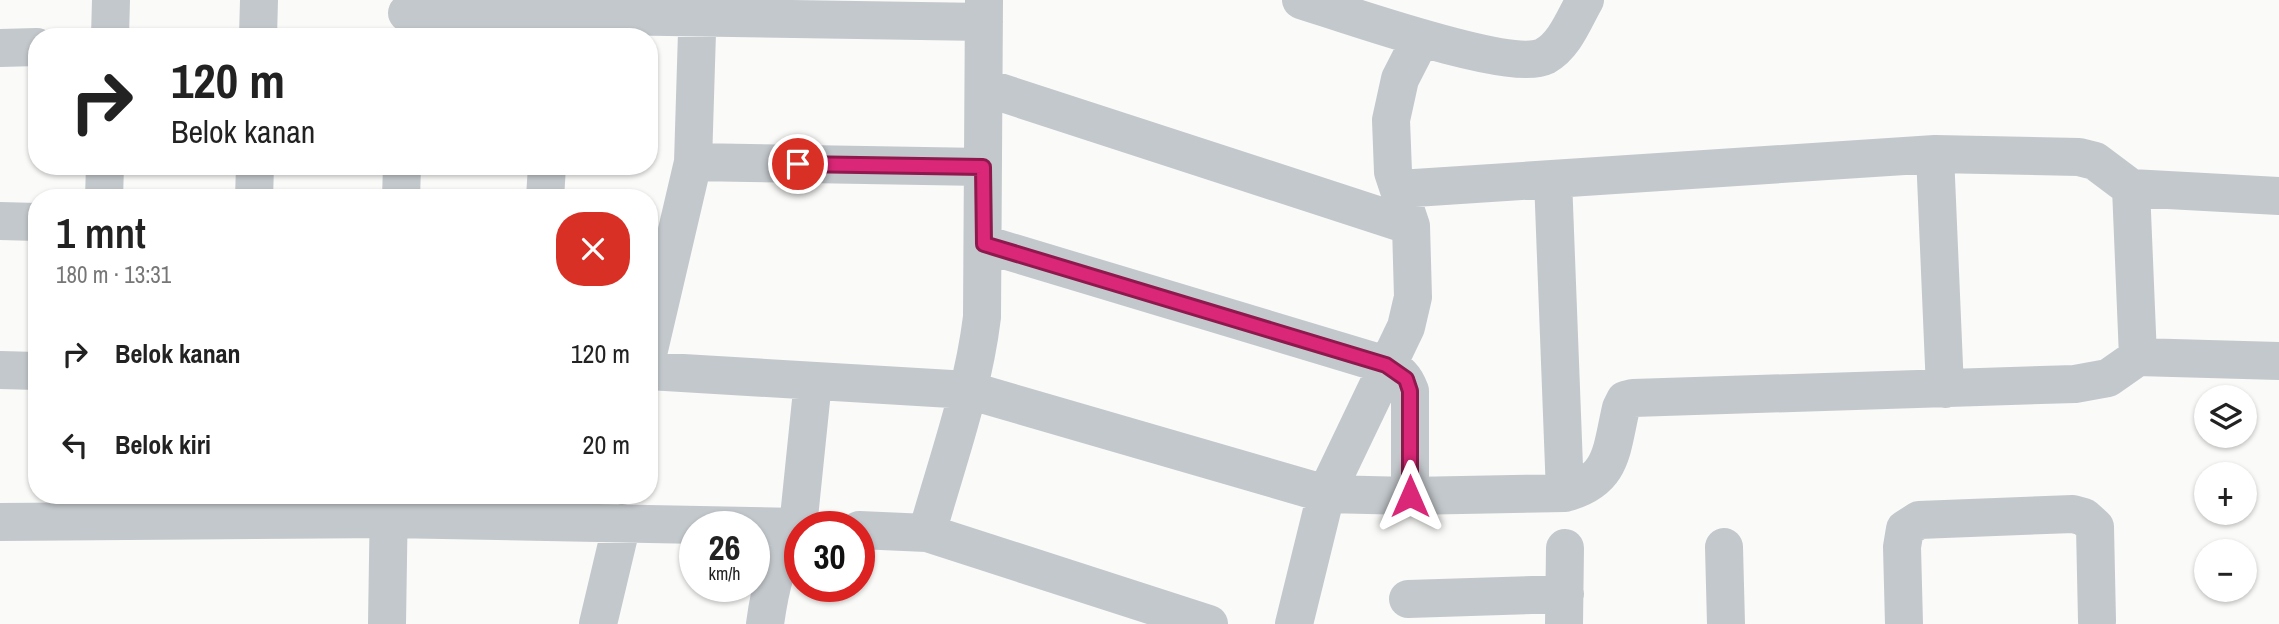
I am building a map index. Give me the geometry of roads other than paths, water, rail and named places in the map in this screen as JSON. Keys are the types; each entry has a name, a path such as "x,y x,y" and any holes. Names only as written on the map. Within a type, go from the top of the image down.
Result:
{"street":[{"path":"110,28 111,0"},
{"path":"258,28 259,0"},
{"path":"1301,0 1421,38 1523,60 1544,56 1562,42 1585,0"},
{"path":"658,273 664,222 693,162 698,9"},
{"path":"407,16 553,17 698,9 984,11 982,317 968,390 927,533"},
{"path":"1294,624 1326,494 1406,327 1413,297 1411,226 1393,172 1393,100 1400,79 1421,38"},
{"path":"0,48 28,47"},
{"path":"984,87 1411,226"},
{"path":"1399,189 1935,154 2079,157 2095,161 2131,188 2279,197"},
{"path":"1935,154 1945,388"},
{"path":"693,162 983,167"},
{"path":"1553,179 1565,493"},
{"path":"2131,188 2138,357"},
{"path":"0,221 28,222"},
{"path":"984,244 1386,365 1406,379 1410,391 1410,496"},
{"path":"658,372 968,390 1326,494 1410,496 1565,493 1585,487 1601,476 1609,459 1625,400 2075,384 2108,378 2138,357 2279,361"},
{"path":"0,370 28,371"},
{"path":"801,511 813,381"},
{"path":"0,522 389,507 622,523 784,527"},
{"path":"387,624 389,507"},
{"path":"1904,624 1902,547 1905,529 1919,520 2073,514 2084,517 2095,527 2097,621"},
{"path":"598,624 622,523"},
{"path":"875,531 927,533 1209,624"},
{"path":"1724,547 1726,624"},
{"path":"765,624 775,571 784,548"},
{"path":"1408,599 1564,609 1565,548"}]}
